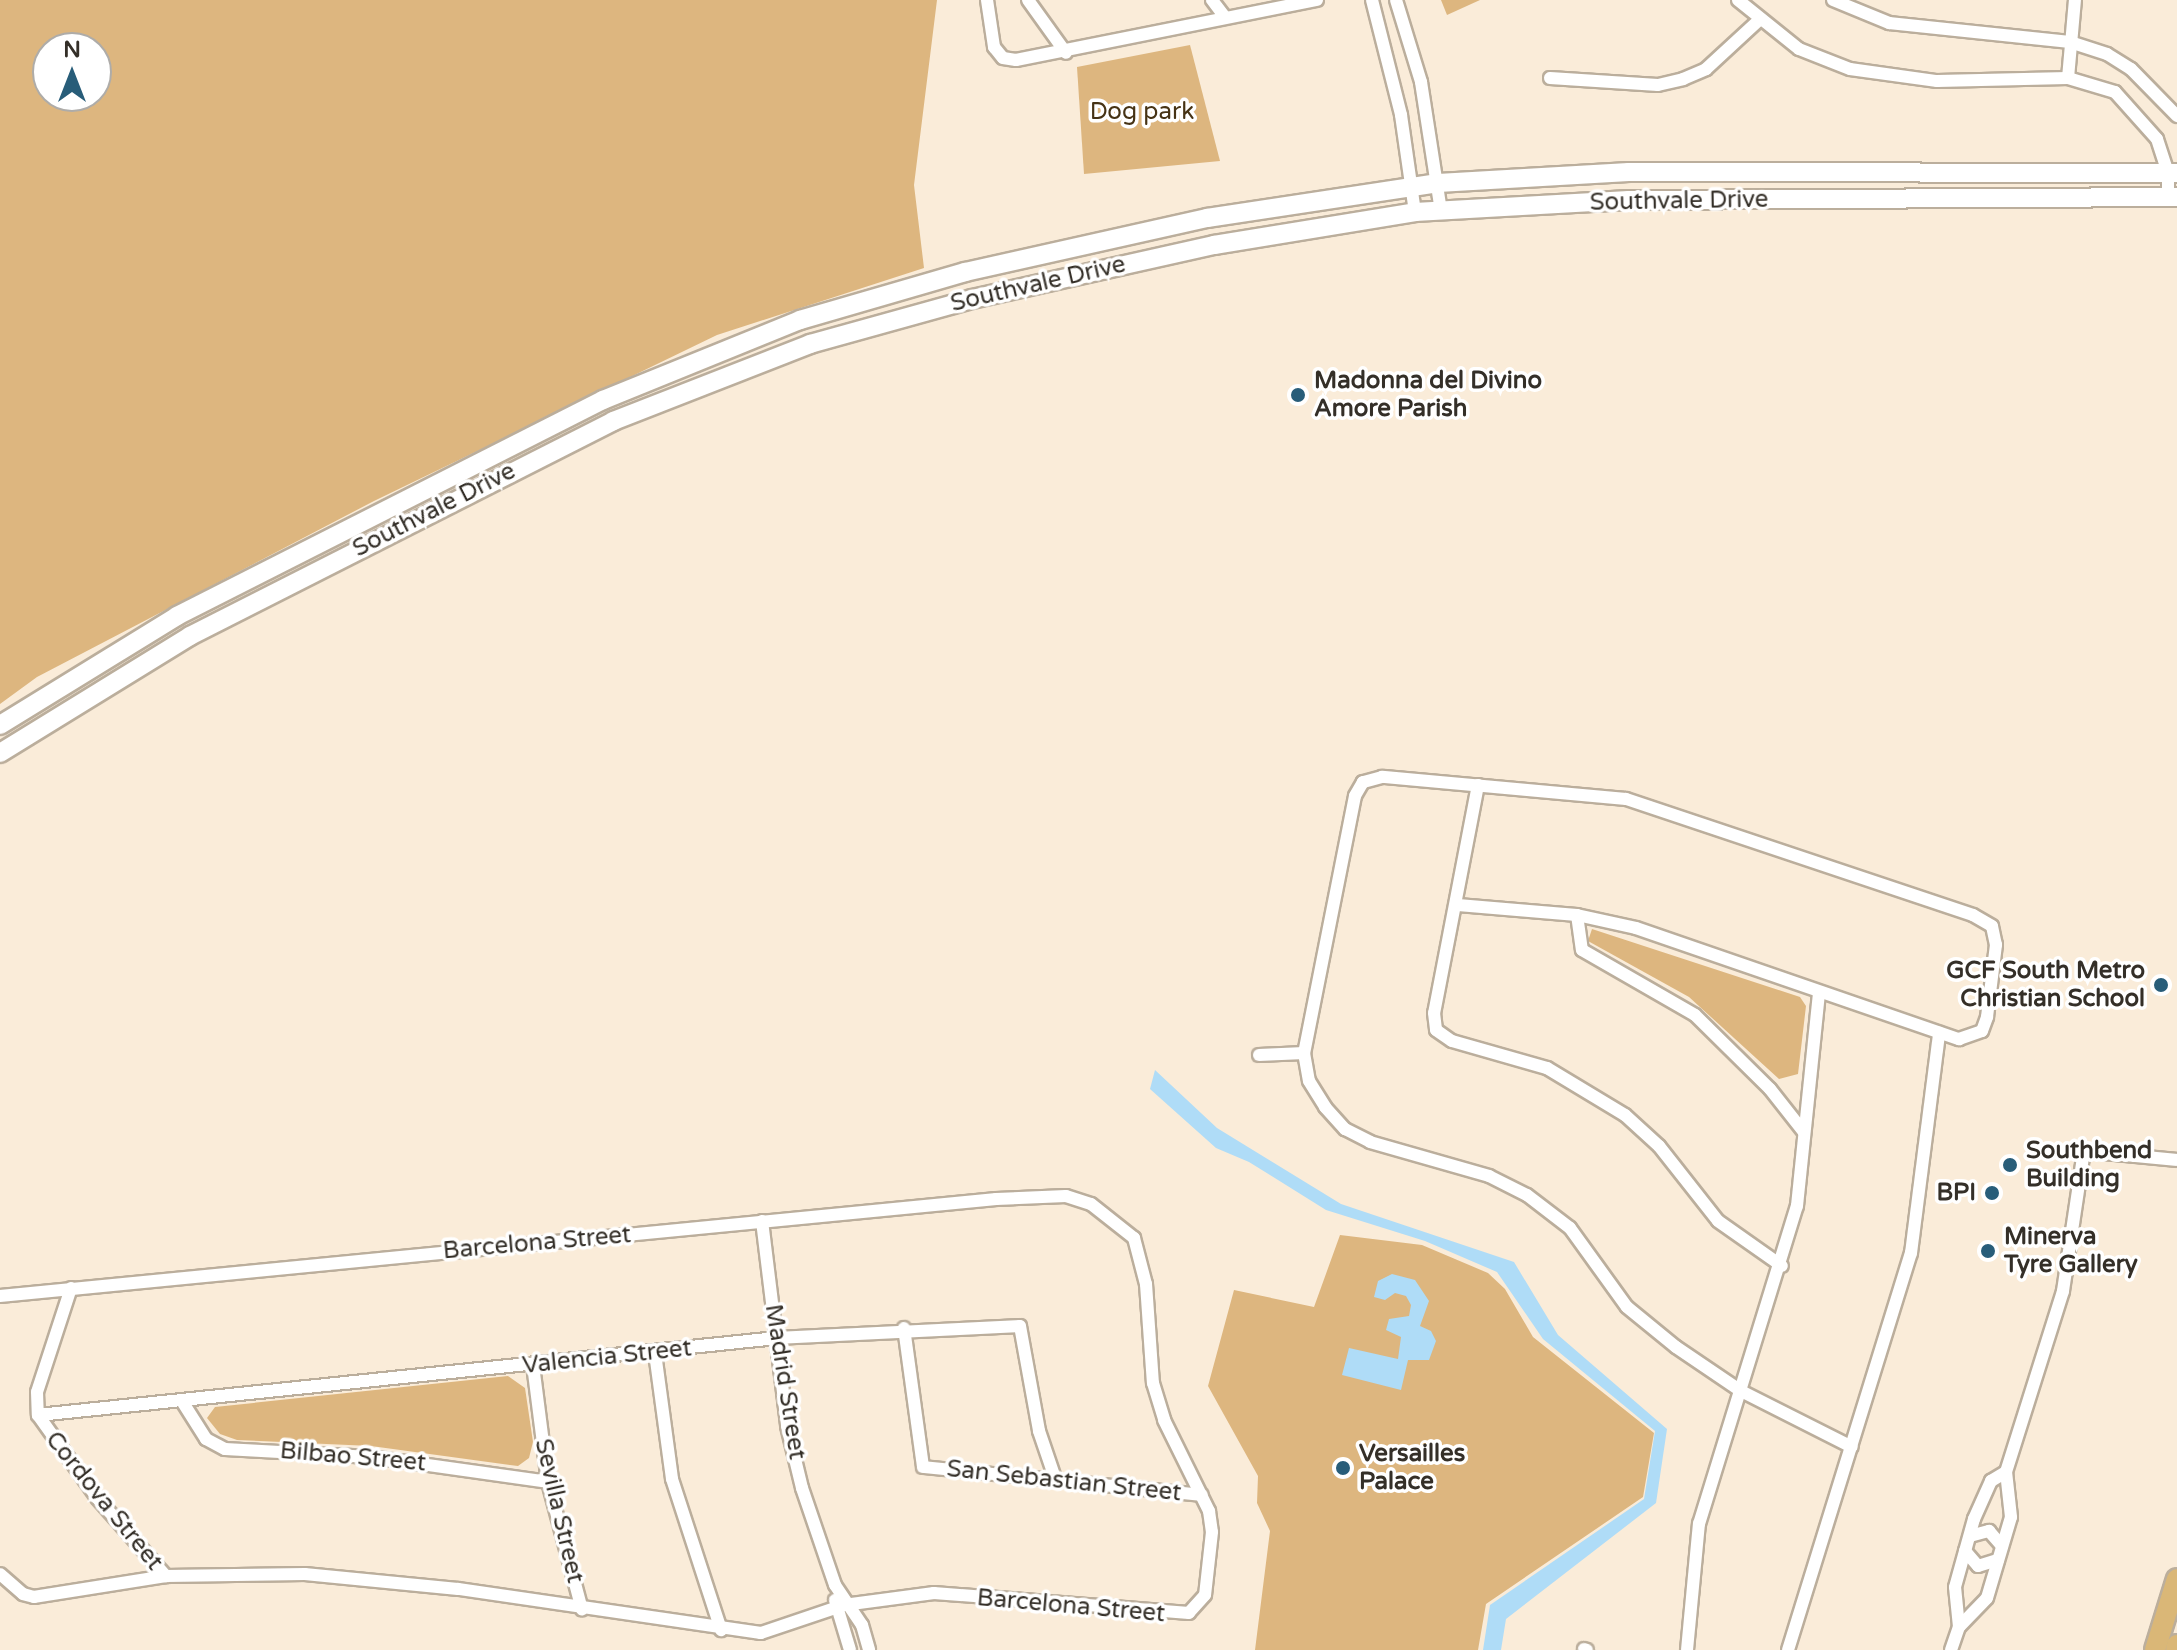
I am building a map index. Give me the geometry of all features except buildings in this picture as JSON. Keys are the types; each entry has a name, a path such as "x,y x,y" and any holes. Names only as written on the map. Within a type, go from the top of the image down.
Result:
{"main road":[{"path":"2155,1650 2177,1579"}],"street":[{"path":"987,0 988,29 1003,58 1066,53 1224,16 1317,0"},
{"path":"1028,0 1066,53"},
{"path":"1212,0 1224,16"},
{"path":"1372,0 1398,102 1415,212"},
{"path":"1396,0 1421,82 1441,211"},
{"path":"1738,0 1758,21 1799,49 1850,69 1937,81 2068,78 2115,92 2135,110 2157,139 2172,172 2172,197"},
{"path":"1833,0 1889,23 2070,42 2131,69 2177,116"},
{"path":"2068,78 2075,0"},
{"path":"1550,78 1658,85 1683,79 1706,69 1758,21"},
{"name":"Southvale Drive","path":"0,725 177,616 287,557 603,400 713,352 800,320 1009,261 1207,218 1438,183 1629,172 2172,172"},
{"name":"Southvale Drive","path":"0,753 80,700 272,593 613,421 810,344 1031,285 1214,245 1415,212 1629,200 2172,197"},
{"path":"1458,905 1577,915 1636,928 1939,1033 1970,1039 1982,1031 1987,1017 1996,935 1984,920 1666,809 1586,793 1382,777 1358,788 1304,1053 1309,1081 1345,1129 1370,1142 1489,1176 1527,1195 1570,1228 1627,1307 1741,1391 1852,1447"},
{"path":"1478,785 1458,905 1434,1013 1441,1037 1547,1068 1625,1115 1659,1146 1718,1221 1782,1266"},
{"path":"1577,915 1582,950 1695,1015 1770,1089 1804,1132"},
{"path":"1687,1650 1699,1524 1782,1266 1797,1206 1819,992"},
{"path":"1788,1650 1911,1253 1939,1033"},
{"path":"1259,1055 1304,1053"},
{"path":"1951,1650 1959,1627 1987,1598 2011,1517 2006,1472 2063,1291 2084,1151 2177,1160"},
{"name":"Barcelona Street","path":"0,1296 1037,1195 1091,1204 1134,1238 1142,1259 1153,1383 1169,1432 1202,1495 1212,1532 1205,1595 1189,1613 934,1593 850,1603 761,1633 582,1610 458,1589 305,1574 166,1576 34,1597 0,1574"},
{"name":"Madrid Street","path":"762,1221 787,1426 835,1585 835,1607 850,1650"},
{"name":"Cordova Street","path":"71,1288 37,1392 38,1415 98,1499 166,1576"},
{"name":"Valencia Street","path":"38,1415 777,1338 904,1328 1020,1326 1039,1431 1055,1478"},
{"name":"San Sebastian Street","path":"904,1328 923,1467 1202,1495"},
{"path":"655,1353 672,1479 721,1630"},
{"name":"Sevilla Street","path":"533,1365 548,1482 582,1610"},
{"name":"Bilbao Street","path":"182,1401 206,1439 225,1449 371,1457 548,1482"},
{"path":"1959,1627 1955,1587 1965,1551 1986,1490 2006,1472"},
{"path":"1970,1536 1989,1531 2002,1546"},
{"path":"1965,1551 1978,1566 1998,1560"},
{"name":"Madrid Street","path":"835,1585 850,1603 869,1650"}],"green space":[{"path":"0,0 937,0 914,185 924,268 717,335 374,501 37,677 0,704"},
{"path":"1441,0 1480,0 1447,15"},
{"name":"Dog park","path":"1190,45 1220,161 1084,174 1077,67"},
{"path":"1592,929 1800,997 1806,1006 1798,1074 1779,1079 1689,997 1588,941"},
{"path":"1340,1235 1422,1245 1488,1273 1505,1289 1533,1337 1654,1433 1643,1497 1486,1604 1478,1650 1255,1650 1270,1531 1257,1503 1258,1476 1208,1386 1234,1290 1314,1307"},
{"path":"508,1376 525,1388 533,1442 529,1458 518,1466 371,1446 237,1440 220,1434 207,1418 215,1407"}],"water":[{"path":"1155,1070 1217,1128 1341,1204 1514,1262 1558,1335 1667,1429 1656,1503 1506,1619 1501,1650 1483,1650 1490,1605 1644,1499 1655,1431 1543,1339 1497,1272 1425,1241 1326,1210 1249,1162 1216,1148 1150,1089"},
{"path":"1392,1274 1415,1280 1429,1301 1420,1326 1431,1331 1436,1341 1429,1360 1408,1360 1401,1390 1342,1375 1349,1348 1398,1359 1401,1337 1386,1330 1389,1319 1409,1316 1411,1305 1406,1296 1395,1293 1385,1300 1374,1297 1378,1281"}],"place":[{"name":"Madonna del Divino Amore Parish","path":"1298,395"},
{"name":"GCF South Metro Christian School","path":"2161,985"},
{"name":"Southbend Building","path":"2010,1165"},
{"name":"BPI","path":"1992,1193"},
{"name":"Minerva Tyre Gallery","path":"1988,1251"},
{"name":"Versailles Palace","path":"1343,1468"}]}
